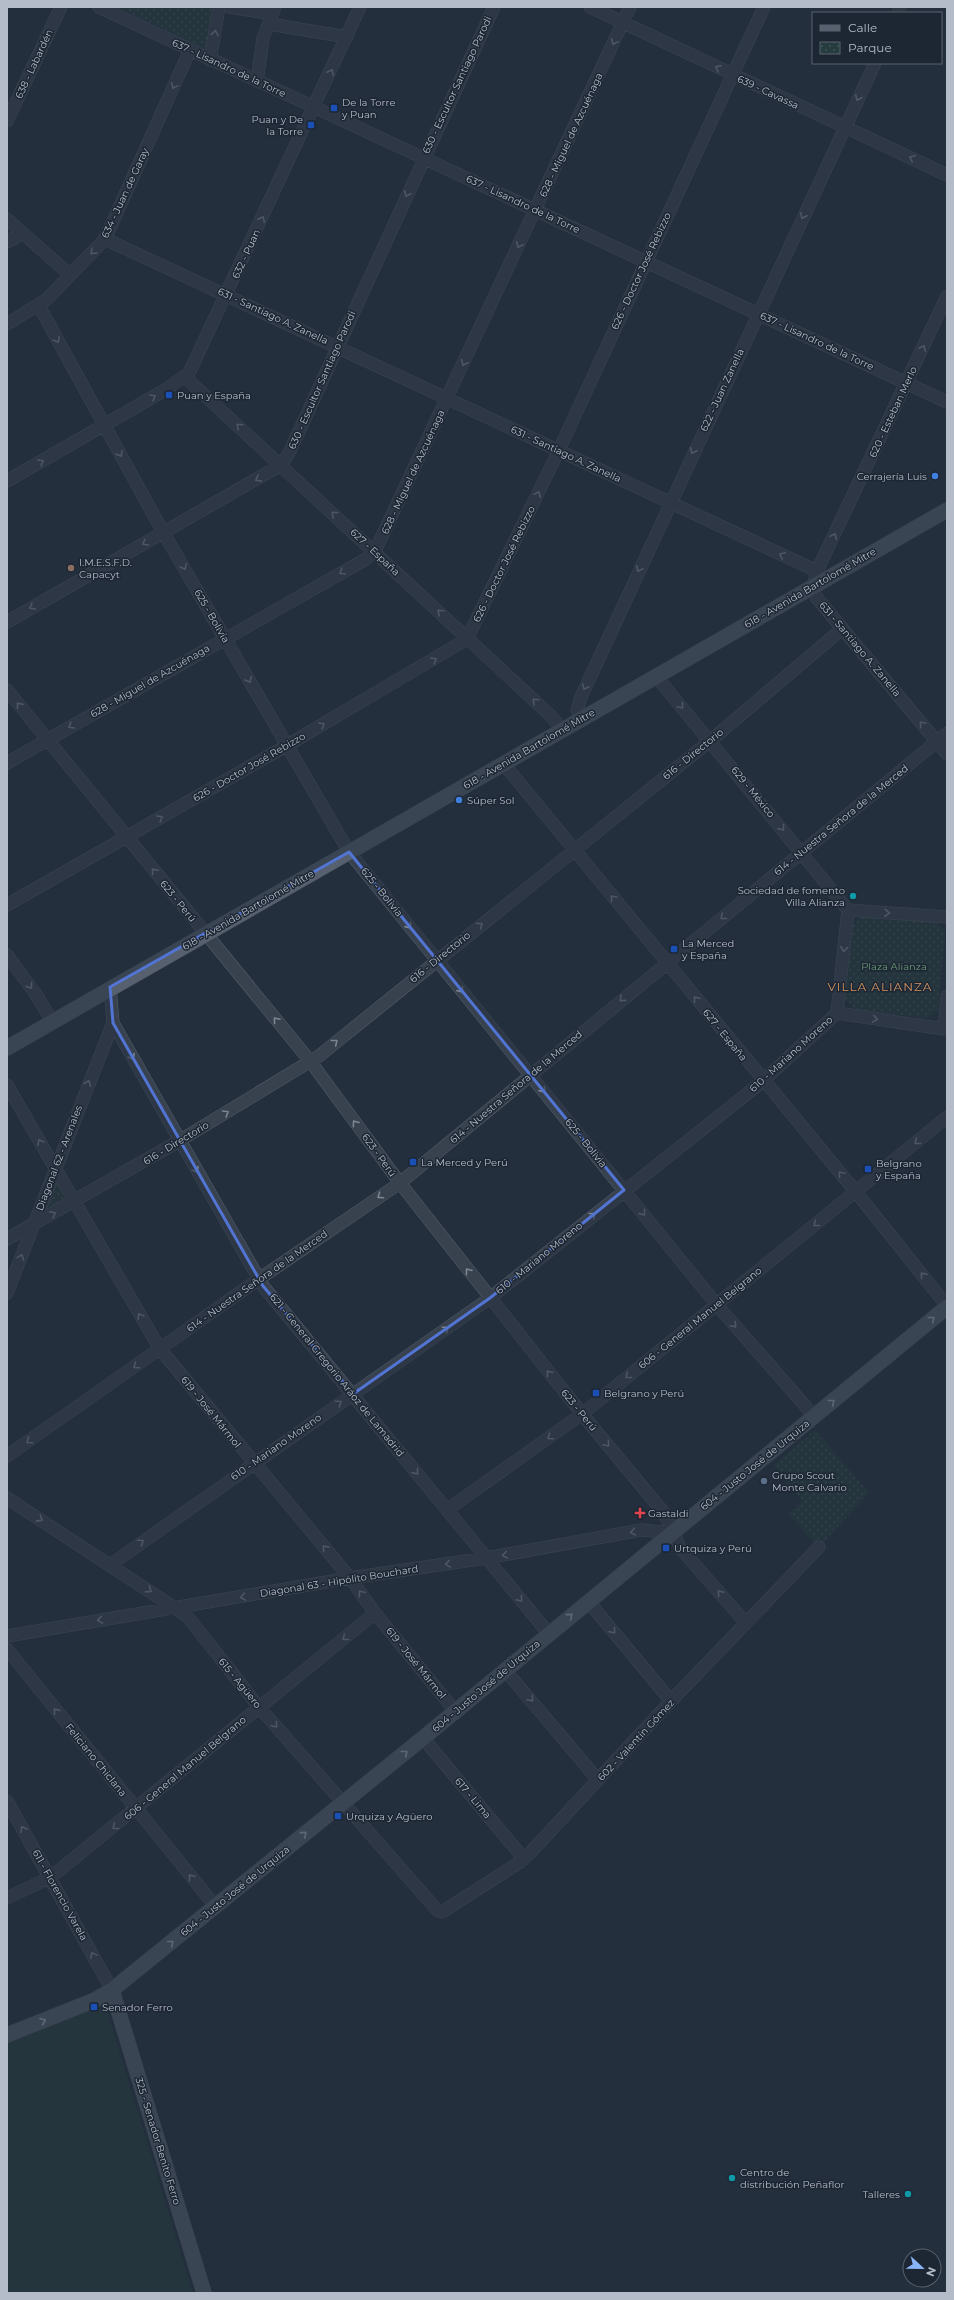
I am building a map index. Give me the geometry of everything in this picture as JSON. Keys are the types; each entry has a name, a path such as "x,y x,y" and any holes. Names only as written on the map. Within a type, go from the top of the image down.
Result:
{"main road":[{"name":"618 - Avenida Bartolomé Mitre","path":"7,1048 110,987 947,510"},
{"name":"604 - Justo José de Urquiza","path":"7,2035 95,2000 112,1990 423,1738 947,1307"},
{"name":"325 - Senador Benito Ferro","path":"112,1990 204,2293"}],"street":[{"name":"638 - Labardén","path":"7,121 61,7"},
{"name":"637 - Lisandro de la Torre","path":"100,7 210,60 947,402"},
{"path":"210,60 219,7"},
{"path":"230,7 272,15 347,37"},
{"name":"632 - Puan","path":"186,378 227,294 360,7"},
{"name":"630 - Escultor Santiago Parodi","path":"7,622 281,465 289,454 423,158 494,7"},
{"name":"639 - Cavassa","path":"590,7 947,175"},
{"name":"628 - Miguel de Azcuénaga","path":"7,763 366,559 375,551 630,7"},
{"name":"626 - Doctor José Rebizzo","path":"7,905 286,746 467,639 559,450 645,261 764,7"},
{"path":"257,81 263,38 272,15"},
{"name":"634 - Juan de Garay","path":"7,324 39,306 105,238 190,50"},
{"name":"622 - Juan Zanella","path":"581,718 577,710 581,697 669,502 875,64"},
{"path":"7,219 70,275"},
{"path":"7,242 22,233"},
{"name":"631 - Santiago A. Zanella","path":"105,238 817,571"},
{"name":"620 - Esteban Merlo","path":"817,571 947,296"},
{"name":"625 - Bolivia","path":"39,306 163,532 349,852 717,1305 814,1416"},
{"path":"7,481 186,378"},
{"name":"627 - España","path":"186,378 375,551 467,639 550,715 562,729"},
{"path":"813,587 817,571"},
{"name":"631 - Santiago A. Zanella","path":"813,587 816,597 947,754"},
{"name":"616 - Directorio","path":"7,1239 74,1203 180,1142 310,1061 574,851 710,740 842,629"},
{"name":"629 - México","path":"656,676 802,852 848,910"},
{"name":"623 - Perú","path":"7,690 310,1061 400,1183 490,1298 582,1414 664,1513 672,1533 681,1549 746,1623"},
{"name":"614 - Nuestra Señora de la Merced","path":"7,1456 259,1279 400,1183 947,733"},
{"name":"627 - España","path":"503,764 856,1192 947,1307"},
{"path":"837,1013 848,910 947,918"},
{"path":"7,955 53,1022"},
{"name":"621 - General Gregorio Aráoz de Lamadrid","path":"110,987 113,1023 259,1279 549,1634"},
{"name":"610 - Mariano Moreno","path":"110,1565 253,1463 490,1298 763,1081 837,1013 946,1031 947,996"},
{"name":"Diagonal 62 - Arenales","path":"7,1293 55,1167 113,1023"},
{"name":"619 - José Mármol","path":"7,1085 160,1349 253,1463 350,1578 375,1613 455,1711"},
{"name":"606 - General Manuel Belgrano","path":"447,1510 582,1414 947,1117"},
{"name":"615 - Agüero","path":"7,1498 177,1608 187,1616 259,1707 437,1910"},
{"name":"Diagonal 63 - Hipólito Bouchard","path":"7,1636 350,1578 486,1558 641,1530 672,1533"},
{"name":"602 - Valentín Gómez","path":"437,1910 446,1911 524,1859 671,1701 819,1547"},
{"path":"588,1601 671,1701"},
{"name":"606 - General Manuel Belgrano","path":"7,1898 51,1878 375,1613"},
{"name":"Feliciano Chiclana","path":"7,1649 216,1907"},
{"path":"505,1670 598,1780"},
{"name":"617 - Lima","path":"423,1738 524,1859"},
{"name":"611 - Florencio Varela","path":"7,1801 112,1990"}],"highlighted area":[{"path":"349,852 624,1190 490,1298 353,1394 263,1286 113,1023 110,987"}],"green space":[{"path":"117,7 215,8 209,45 204,48"},
{"name":"Plaza Alianza","path":"861,915 937,922 945,932 938,1010 928,1018 856,1010 845,999 850,929"},
{"path":"55,1180 66,1202 42,1214"},
{"path":"815,1430 869,1493 819,1547 788,1514 803,1501 774,1465"},
{"path":"100,2005 106,2007 193,2293 7,2293 7,2043"}],"place":[{"name":"De la Torre y Puan","path":"334,108"},
{"name":"Puan y De la Torre","path":"311,125"},
{"name":"Puan y España","path":"169,395"},
{"name":"Cerrajería Luis","path":"935,476"},
{"name":"I.M.E.S.F.D. Capacyt","path":"71,568"},
{"name":"Súper Sol","path":"459,800"},
{"name":"Sociedad de fomento Villa Alianza","path":"853,896"},
{"name":"La Merced y España","path":"674,949"},
{"name":"La Merced y Perú","path":"413,1162"},
{"name":"Belgrano y España","path":"868,1169"},
{"name":"Belgrano y Perú","path":"596,1393"},
{"name":"Grupo Scout Monte Calvario","path":"764,1481"},
{"name":"Gastaldi","path":"640,1513"},
{"name":"Urtquiza y Perú","path":"666,1548"},
{"name":"Urquiza y Agüero","path":"338,1816"},
{"name":"Senador Ferro","path":"94,2007"},
{"name":"Centro de distribución Peñaflor","path":"732,2178"},
{"name":"Talleres","path":"908,2194"}],"district":[{"name":"VILLA ALIANZA","path":"880,986"}]}
